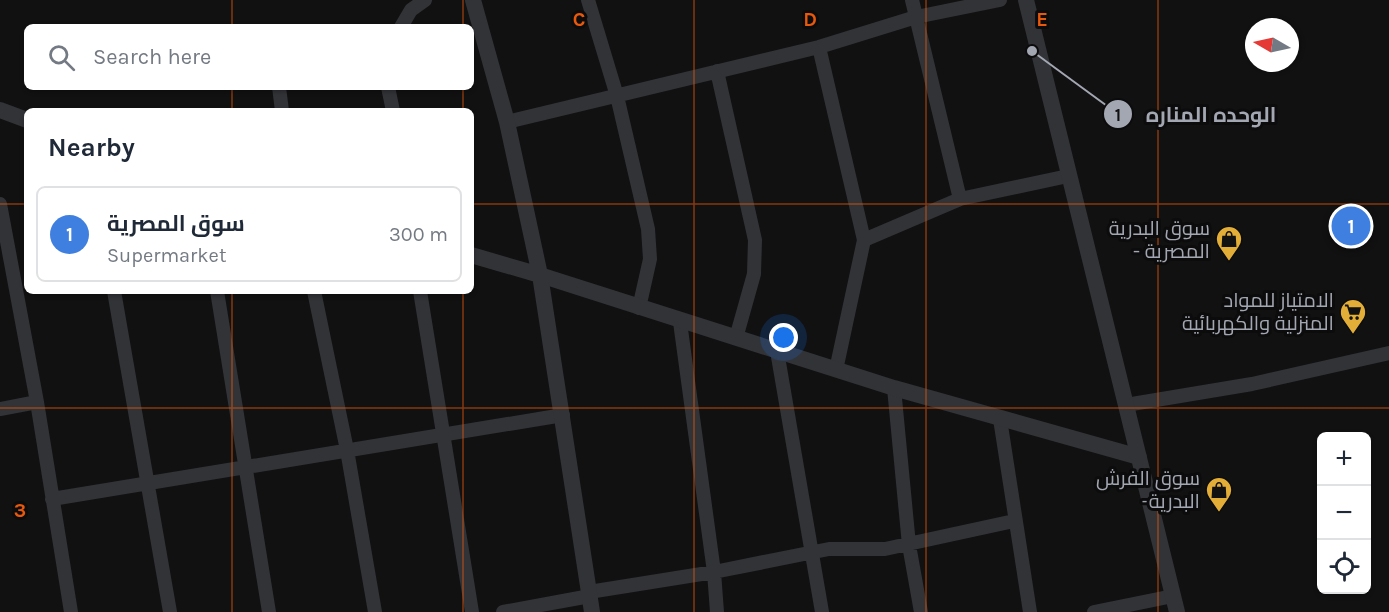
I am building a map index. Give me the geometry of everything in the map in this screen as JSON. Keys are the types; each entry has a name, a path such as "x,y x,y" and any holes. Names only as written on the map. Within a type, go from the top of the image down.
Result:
{"street":[{"path":"403,24 411,10 425,0"},
{"path":"473,0 507,122 540,275 590,600"},
{"path":"588,0 617,96 650,245 650,259 639,308"},
{"path":"912,0 960,199"},
{"path":"507,122 819,47 916,17 1000,0"},
{"path":"1026,0 1175,604 1094,612"},
{"path":"819,47 864,240 836,370"},
{"path":"717,71 755,240 754,274 736,338"},
{"path":"279,90 282,108"},
{"path":"389,90 392,108"},
{"path":"0,110 24,119"},
{"path":"864,240 960,199 1068,176"},
{"path":"0,204 37,402 71,612"},
{"path":"474,256 894,388 1139,457"},
{"path":"115,294 170,612"},
{"path":"217,294 269,612"},
{"path":"315,294 347,450 375,612"},
{"path":"421,294 472,612"},
{"path":"680,322 714,572 717,612"},
{"path":"777,351 822,612"},
{"path":"1126,405 1252,384 1389,353"},
{"path":"894,388 909,545 921,612"},
{"path":"0,408 37,402"},
{"path":"52,499 563,415"},
{"path":"1000,419 1014,521 1030,612"},
{"path":"503,612 590,600 829,549 867,550 909,545 1014,521"}],"place":[{"name":"الوحده المناره","path":"1032,51"},
{"name":"سوق المصرية","path":"1351,226"},
{"name":"سوق البدرية - المصرية","path":"1229,262"},
{"name":"الامتياز للمواد المنزلية والكهربائية","path":"1353,335"},
{"name":"سوق الفرش -البدرية","path":"1219,513"}]}
